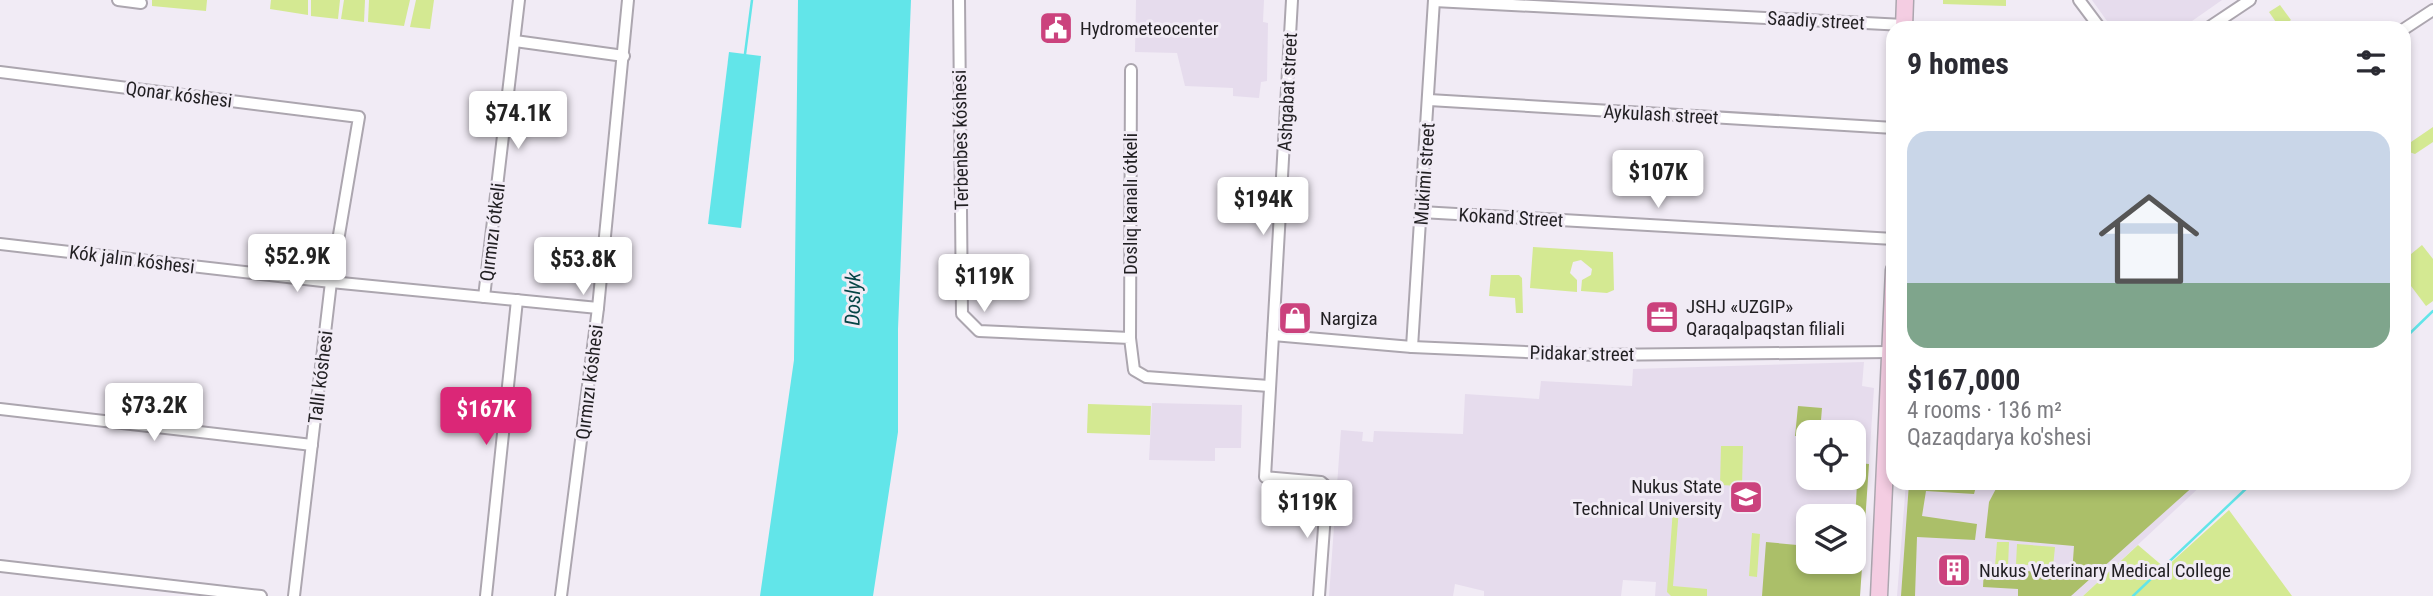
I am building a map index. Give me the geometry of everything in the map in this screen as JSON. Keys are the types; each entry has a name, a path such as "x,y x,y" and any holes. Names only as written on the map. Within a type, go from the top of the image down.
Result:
{"main road":[{"path":"1904,21 1905,0"},
{"path":"1879,596 1886,441"}],"street":[{"path":"118,0 141,3"},
{"name":"Qırmızı ótkeli","path":"484,297 519,0"},
{"name":"Qırmızı kóshesi","path":"561,596 598,308 628,0"},
{"name":"Terbenbes kóshesi","path":"959,0 962,314 979,331 1130,338"},
{"name":"Ashgabat street","path":"1292,0 1265,477 1318,481 1327,486 1318,596"},
{"name":"Saadiy street","path":"1434,0 1886,25"},
{"name":"Mukimi street","path":"1412,347 1434,0"},
{"path":"2079,0 2095,21"},
{"path":"2218,21 2250,0"},
{"path":"2411,24 2433,10"},
{"path":"515,41 624,57"},
{"name":"Doslıq kanalı ótkeli","path":"1130,338 1131,70"},
{"name":"Qonar kóshesi","path":"0,72 359,117"},
{"name":"Aykulash street","path":"1429,100 1886,128"},
{"name":"Tallı kóshesi","path":"294,596 331,282 359,117"},
{"name":"Kokand Street","path":"1421,212 1886,239"},
{"name":"Kók jalın kóshesi","path":"0,244 331,282 598,308"},
{"path":"486,596 517,300"},
{"name":"Pidakar street","path":"1273,335 1412,347 1595,355 1886,352"},
{"path":"1130,338 1134,370 1146,377 1269,386"},
{"path":"0,409 312,445"},
{"path":"0,566 261,596"}],"shaded area":[{"path":"1136,0 1264,0 1263,22 1268,23 1267,81 1261,82 1259,98 1233,96 1233,88 1185,86 1177,53 1135,52"},
{"path":"2092,0 2222,0 2192,21 2107,21"},
{"path":"1864,362 1862,386 1874,388 1866,507 1866,504 1796,504 1796,574 1861,574 1860,596 1655,596 1656,582 1623,580 1621,596 1484,596 1484,591 1455,584 1453,596 1329,596 1341,430 1363,432 1362,441 1373,442 1374,431 1463,434 1465,394 1539,399 1541,381 1632,386 1633,369"},
{"path":"1152,403 1242,405 1241,448 1215,448 1215,461 1149,460"},
{"path":"1905,490 2197,490 2083,596 1897,596"}],"green space":[{"path":"152,0 207,0 206,11 152,6"},
{"path":"271,0 308,0 308,15 270,9"},
{"path":"311,0 340,0 338,19 311,16"},
{"path":"344,0 365,0 364,22 341,19"},
{"path":"369,0 410,0 404,26 368,22"},
{"path":"416,0 434,0 430,29 410,27"},
{"path":"1943,0 2006,0 2006,6 1943,4"},
{"path":"2280,5 2291,20 2275,21 2269,12"},
{"path":"2433,127 2433,142 2415,154 2411,153 2411,142"},
{"path":"2422,245 2433,259 2433,301 2426,306 2411,286 2411,254"},
{"path":"1533,247 1613,252 1614,290 1607,293 1581,291 1582,280 1591,275 1592,269 1581,260 1573,262 1570,273 1577,280 1577,292 1530,288"},
{"path":"1491,275 1519,275 1522,278 1523,313 1516,313 1515,298 1489,296"},
{"path":"1088,404 1151,406 1150,435 1087,433"},
{"path":"1798,406 1822,408 1821,420 1797,420"},
{"path":"1721,446 1743,446 1742,486 1720,485"},
{"path":"1866,464 1869,464 1866,508 1866,504 1856,504 1857,490 1866,490"},
{"path":"1909,490 1975,490 1974,494 1926,491 1922,516 1977,524 1975,540 1917,537 1915,596 1901,596"},
{"path":"1995,490 2189,490 2071,596 2018,596 2018,589 1983,587 1984,568 2072,574 2074,546 1985,538 1989,502"},
{"path":"1678,504 1700,506 1700,509 1679,508 1673,586 1707,589 1707,596 1671,596 1667,592 1673,509"},
{"path":"2229,510 2292,596 2083,596 2138,545 2165,568"},
{"path":"1752,533 1760,534 1757,577 1749,576"},
{"path":"1766,542 1796,545 1796,574 1862,574 1860,596 1762,596"},
{"path":"1997,542 2009,542 2008,567 1995,566"},
{"path":"2017,544 2055,547 2053,567 2016,564"}],"water":[{"name":"Doslyk","path":"798,0 911,0 898,329 898,432 873,596 760,596 794,360"},
{"path":"729,52 761,56 741,228 708,224"}],"waterway":[{"path":"745,54 752,0"},
{"path":"2411,332 2433,311"},
{"path":"2133,596 2245,490"}],"place":[{"name":"Hydrometeocenter","path":"1056,28"},
{"name":"JSHJ «UZGIP» Qaraqalpaqstan filiali","path":"1662,317"},
{"name":"Nargiza","path":"1295,318"},
{"name":"Nukus State Technical University","path":"1746,497"},
{"name":"Nukus Veterinary Medical College","path":"1954,570"}]}
